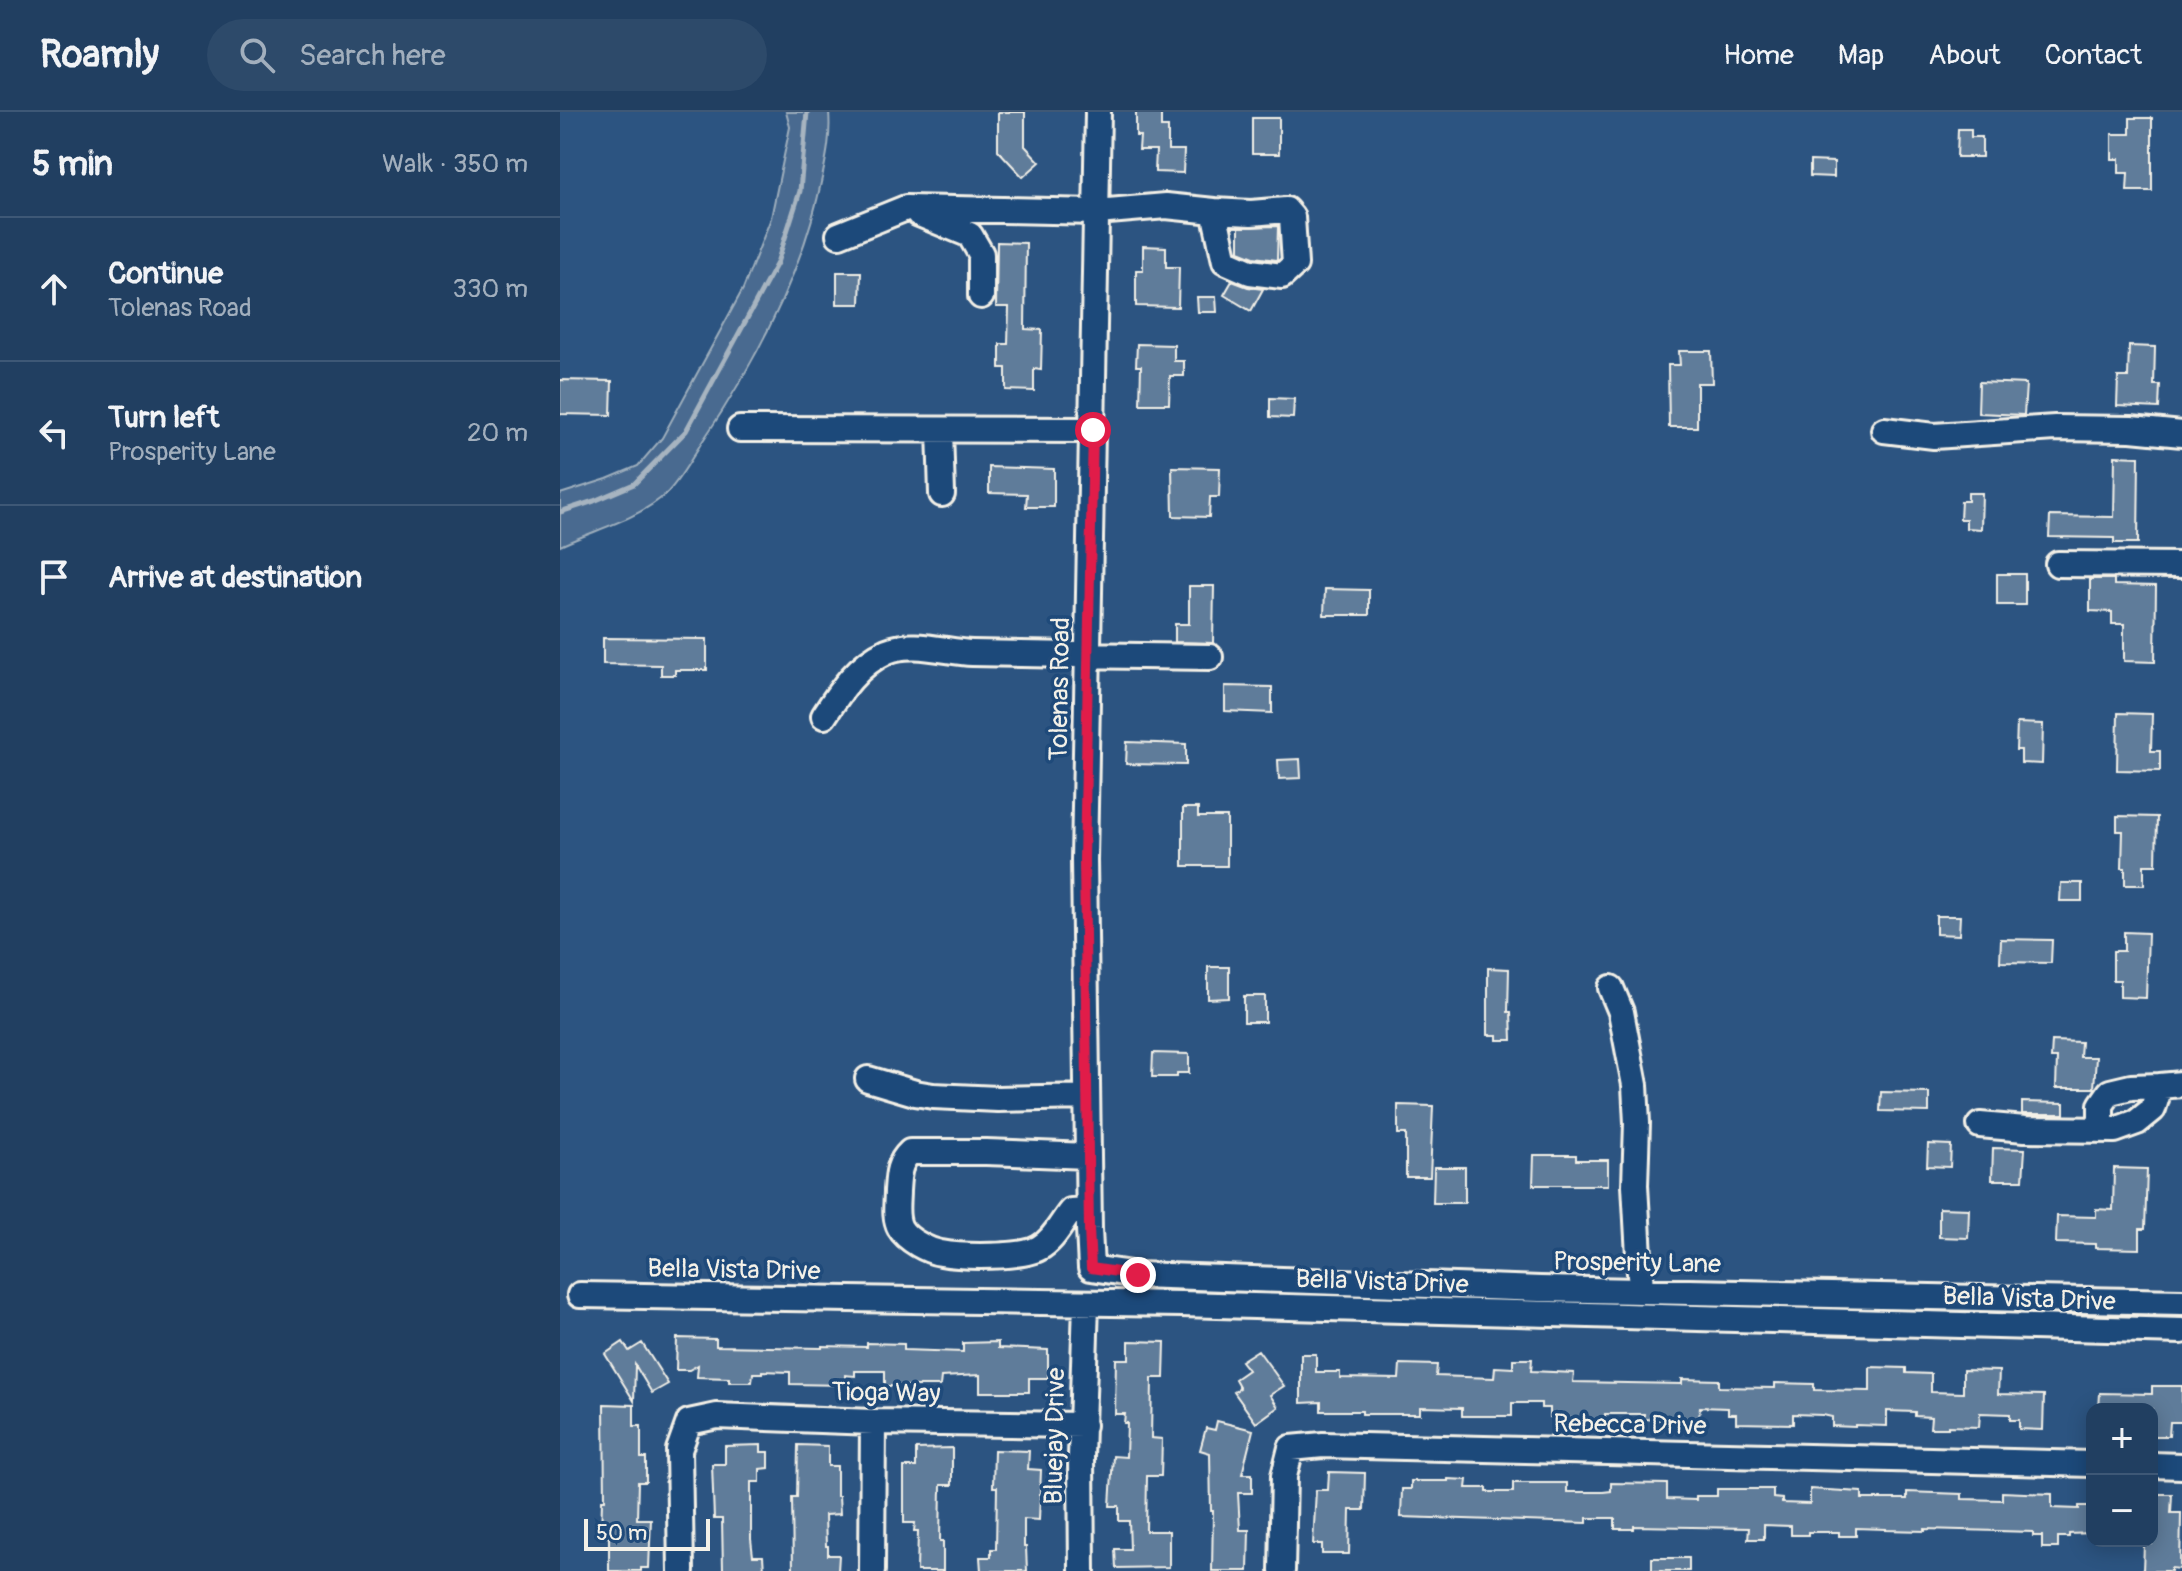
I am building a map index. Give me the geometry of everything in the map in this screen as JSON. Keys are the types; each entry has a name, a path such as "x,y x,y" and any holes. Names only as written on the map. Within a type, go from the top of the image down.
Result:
{"street":[{"name":"Tolenas Road","path":"1091,1268 1084,860 1098,112"},
{"path":"839,235 906,208 1097,212 1166,206 1214,211"},
{"path":"906,208 970,235 981,254 981,296"},
{"path":"1884,430 1934,436 2055,428 2131,429 2182,434"},
{"path":"740,429 1093,430"},
{"path":"940,430 942,494"},
{"path":"2058,564 2182,565"},
{"path":"824,716 844,685 868,663 889,650 911,647 966,653 1210,657"},
{"path":"1611,988 1621,1012 1635,1085 1635,1185 1641,1291"},
{"path":"868,1079 933,1096 998,1099 1087,1097"},
{"path":"2101,1130 2101,1105 2110,1092 2131,1087 2171,1085"},
{"path":"1980,1125 2115,1130 2137,1122 2153,1109 2171,1085"},
{"path":"1088,1156 910,1152 898,1168 896,1211 902,1230 910,1239 941,1253 1017,1255 1043,1246 1071,1211 1088,1210"},
{"name":"Prosperity Lane","path":"1091,1268 1138,1275 1641,1291 2182,1302"},
{"name":"Bella Vista Drive","path":"580,1295 1086,1303 2182,1331"},
{"name":"Bluejay Drive","path":"1082,1571 1086,1303"},
{"name":"Tioga Way","path":"681,1571 679,1450 689,1422 717,1416 1083,1425"},
{"path":"872,1571 873,1422"},
{"name":"Rebecca Drive","path":"1282,1571 1284,1476 1291,1448 1323,1445 2086,1464"},
{"path":"2158,1465 2182,1466"}],"shaded area":[{"path":"786,112 829,112 828,145 814,213 803,248 759,348 722,412 668,492 630,517 560,546 560,494 638,466 662,438 743,289 771,218 790,127"}],"building":[{"path":"998,112 1025,112 1025,146 1040,162 1023,177 998,150"},
{"path":"1136,112 1161,112 1161,127 1168,127 1168,150 1184,150 1183,173 1155,172 1156,150 1139,150"},
{"path":"1252,118 1279,118 1279,154 1252,154"},
{"path":"2130,118 2152,118 2152,191 2127,191 2128,173 2119,173 2119,159 2112,159 2112,134 2130,134"},
{"path":"1958,129 1971,129 1971,137 1982,137 1982,157 1957,157"},
{"path":"1810,161 1834,162 1834,177 1810,176"},
{"path":"1278,226 1277,260 1239,251 1239,227"},
{"path":"997,242 1026,243 1025,329 1042,330 1041,370 1034,369 1034,391 1006,390 1006,368 1000,368 1000,344 1008,344 1009,307 996,307"},
{"path":"1143,246 1166,247 1166,267 1179,267 1178,307 1136,306 1136,270 1143,270"},
{"path":"837,272 861,272 860,304 837,304"},
{"path":"1232,281 1263,289 1251,311 1224,295"},
{"path":"1197,297 1216,297 1217,312 1198,312"},
{"path":"1137,344 1174,345 1174,361 1184,361 1184,376 1170,376 1169,404 1140,404 1141,366 1136,366"},
{"path":"2129,346 2155,347 2154,385 2160,385 2159,408 2117,406 2118,377 2128,377"},
{"path":"1679,351 1711,351 1712,383 1697,383 1697,427 1669,427 1668,365 1680,365"},
{"path":"560,380 612,381 611,415 560,414"},
{"path":"1979,382 2026,384 2024,415 1978,413"},
{"path":"1270,398 1294,399 1293,418 1270,417"},
{"path":"2115,456 2139,457 2138,543 2114,543 2114,538 2049,537 2050,516 2114,517"},
{"path":"989,467 1054,469 1054,507 1026,507 1027,494 989,493"},
{"path":"1172,467 1220,468 1219,497 1210,497 1209,517 1173,516"},
{"path":"1968,493 1982,493 1981,529 1966,528 1966,519 1960,519 1961,501 1968,501"},
{"path":"1997,574 2025,574 2025,605 1997,605"},
{"path":"2090,579 2114,579 2114,585 2156,586 2155,662 2124,661 2124,624 2112,624 2112,612 2090,611"},
{"path":"1189,586 1214,586 1213,643 1175,642 1175,624 1189,624"},
{"path":"1325,589 1369,590 1369,615 1324,615"},
{"path":"603,638 707,639 707,670 675,670 675,675 661,675 661,665 603,664"},
{"path":"1225,686 1272,687 1272,713 1225,711"},
{"path":"2118,713 2152,714 2151,751 2160,751 2160,771 2117,770"},
{"path":"2017,723 2043,724 2042,764 2021,763 2021,750 2016,750"},
{"path":"1127,742 1186,744 1186,765 1126,764"},
{"path":"1300,759 1301,778 1279,779 1278,760"},
{"path":"1183,808 1198,808 1198,817 1227,817 1227,866 1183,866"},
{"path":"2117,816 2157,817 2156,865 2144,865 2144,885 2125,885 2123,831 2117,831"},
{"path":"2061,883 2082,883 2082,901 2060,901"},
{"path":"1936,916 1960,916 1959,935 1936,934"},
{"path":"2124,932 2148,933 2146,998 2120,997 2120,980 2113,980 2113,951 2124,951"},
{"path":"2001,939 2052,940 2051,963 2000,962"},
{"path":"1208,967 1229,967 1229,998 1208,999"},
{"path":"1488,968 1509,969 1508,1012 1511,1012 1512,1040 1497,1040 1497,1035 1488,1035"},
{"path":"1244,996 1265,996 1265,1022 1244,1022"},
{"path":"2052,1041 2081,1042 2080,1057 2096,1057 2094,1088 2056,1088 2057,1058 2051,1058"},
{"path":"1153,1053 1189,1054 1189,1073 1177,1073 1177,1077 1152,1077"},
{"path":"1881,1092 1929,1093 1929,1112 1880,1111"},
{"path":"2022,1102 2064,1103 2064,1114 2022,1114"},
{"path":"1398,1105 1433,1106 1430,1177 1406,1177 1406,1134 1398,1134"},
{"path":"1928,1144 1951,1145 1950,1167 1927,1166"},
{"path":"1993,1148 2025,1149 2023,1180 1992,1180"},
{"path":"1534,1155 1576,1155 1576,1160 1608,1160 1608,1185 1533,1185"},
{"path":"1434,1167 1465,1167 1465,1203 1433,1203"},
{"path":"2114,1168 2147,1169 2145,1229 2140,1229 2140,1249 2056,1243 2057,1216 2096,1217 2096,1209 2113,1210"},
{"path":"1939,1208 1969,1209 1968,1238 1939,1237"},
{"path":"677,1338 716,1339 716,1346 822,1348 867,1347 867,1343 904,1344 904,1350 963,1352 963,1343 998,1342 998,1348 1048,1350 1048,1378 1029,1378 1029,1392 980,1392 980,1375 941,1377 940,1386 885,1386 885,1371 855,1371 855,1376 845,1375 845,1385 790,1384 790,1372 762,1371 753,1373 752,1382 729,1382 729,1378 697,1377 698,1365 689,1370 676,1370"},
{"path":"1129,1341 1165,1342 1164,1378 1152,1378 1151,1438 1162,1439 1161,1476 1147,1476 1146,1531 1169,1531 1169,1567 1116,1568 1115,1549 1130,1549 1129,1521 1119,1521 1119,1506 1110,1506 1113,1456 1126,1457 1125,1414 1115,1414 1116,1359 1129,1359"},
{"path":"623,1342 629,1351 642,1343 668,1384 652,1393 635,1365 634,1401 605,1354"},
{"path":"1258,1350 1284,1386 1270,1395 1278,1407 1256,1423 1234,1392 1240,1388 1235,1379 1248,1370 1241,1361"},
{"path":"1301,1354 1316,1354 1316,1372 1340,1372 1340,1378 1399,1379 1400,1364 1437,1365 1436,1376 1494,1378 1495,1367 1513,1368 1513,1359 1532,1359 1531,1371 1574,1373 1573,1382 1682,1384 1682,1379 1719,1380 1719,1387 1775,1388 1775,1383 1814,1384 1814,1390 1870,1391 1870,1367 1906,1368 1906,1373 1931,1374 1931,1392 1963,1393 1963,1370 1999,1371 1998,1394 2044,1395 2043,1430 2019,1429 2019,1420 2010,1420 2010,1414 1980,1413 1979,1427 1930,1428 1931,1417 1915,1416 1915,1412 1887,1411 1887,1426 1855,1427 1832,1426 1832,1417 1823,1415 1793,1414 1793,1424 1736,1423 1736,1414 1728,1414 1728,1408 1700,1407 1699,1422 1644,1419 1644,1414 1605,1414 1605,1421 1550,1417 1550,1408 1541,1408 1541,1403 1512,1403 1512,1416 1462,1416 1462,1408 1420,1407 1420,1414 1321,1411 1321,1402 1301,1403"},
{"path":"2152,1386 2182,1386 2182,1422 2170,1422 2169,1436 2158,1436 2158,1403 2099,1403 2100,1393 2152,1394"},
{"path":"604,1404 634,1405 634,1426 641,1426 641,1458 646,1458 646,1482 638,1482 637,1519 651,1519 649,1568 641,1568 641,1571 609,1571 609,1537 601,1536 602,1500 605,1500"},
{"path":"1217,1421 1253,1430 1242,1474 1252,1474 1252,1493 1238,1493 1240,1530 1249,1530 1248,1571 1212,1571 1210,1453 1200,1450 1206,1428 1215,1430"},
{"path":"761,1445 761,1452 769,1452 769,1468 760,1469 760,1482 751,1482 751,1539 753,1556 763,1556 764,1571 723,1571 722,1519 714,1519 712,1464 725,1464 725,1446"},
{"path":"798,1445 828,1446 828,1466 837,1466 840,1514 825,1515 828,1555 839,1555 838,1571 793,1571 792,1497 797,1497"},
{"path":"952,1448 952,1485 941,1485 943,1571 917,1571 918,1531 914,1531 915,1523 904,1523 904,1467 916,1467 916,1449"},
{"path":"994,1450 1029,1451 1028,1469 1041,1470 1039,1520 1024,1519 1027,1571 981,1571 980,1557 991,1557 991,1549 996,1549"},
{"path":"1329,1472 1365,1473 1364,1510 1350,1510 1349,1554 1322,1554 1322,1544 1313,1544 1316,1490 1328,1490"},
{"path":"1467,1480 1466,1488 1487,1488 1487,1492 1513,1492 1513,1483 1567,1483 1567,1492 1611,1491 1611,1483 1667,1484 1667,1499 1696,1500 1696,1496 1717,1496 1717,1489 1773,1489 1773,1498 1782,1499 1782,1503 1810,1504 1810,1489 1862,1492 1862,1499 1907,1499 1907,1492 1962,1494 1962,1499 2002,1500 2002,1492 2052,1494 2052,1508 2079,1509 2079,1506 2086,1506 2086,1533 2058,1537 2058,1548 2042,1548 2042,1536 2033,1536 2033,1532 1856,1528 1856,1536 1839,1536 1839,1532 1791,1535 1791,1526 1764,1525 1764,1539 1748,1539 1749,1528 1634,1526 1634,1529 1615,1529 1615,1518 1587,1518 1587,1523 1401,1517 1402,1489 1411,1489 1411,1481"},
{"path":"2158,1494 2172,1494 2171,1513 2181,1513 2180,1569 2143,1571 2144,1547 2158,1547"},
{"path":"1652,1558 1689,1558 1689,1571 1652,1571"}],"waterway":[{"path":"560,512 634,484 686,431 777,263 800,191 807,112"}],"route":[{"path":"1093,430 1084,860 1091,1268 1138,1275"}]}
